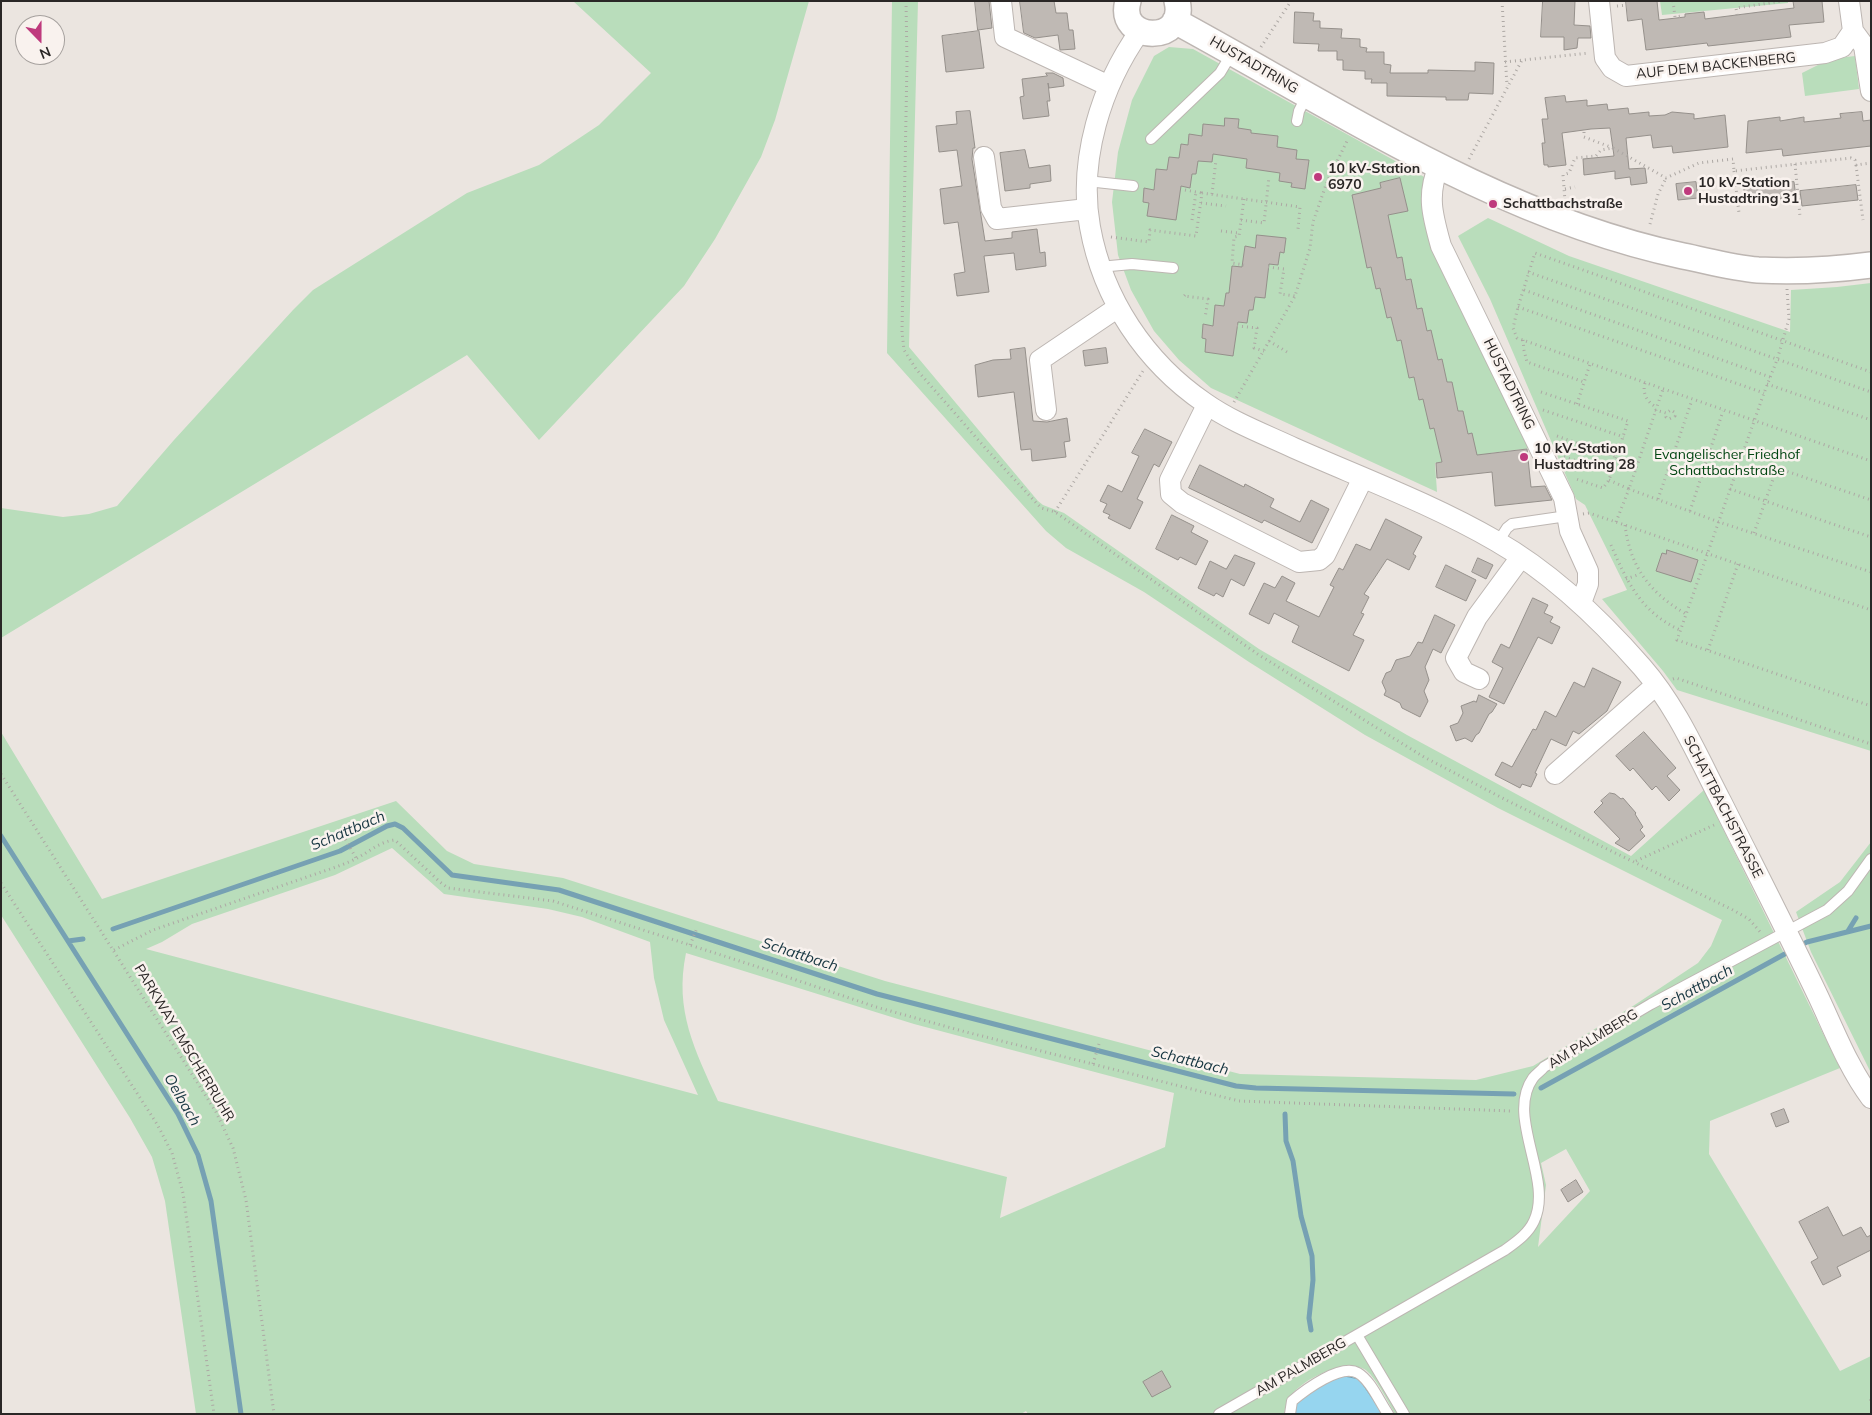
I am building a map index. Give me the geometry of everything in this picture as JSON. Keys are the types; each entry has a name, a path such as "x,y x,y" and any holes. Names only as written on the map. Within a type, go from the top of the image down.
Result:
{"street":[{"path":"1001,1 1005,37 1109,86"},
{"path":"1128,1 1128,17 1140,31"},
{"name":"AUF DEM BACKENBERG","path":"1598,1 1605,58 1612,68 1626,76 1825,53 1842,47 1853,31"},
{"path":"1849,1 1853,31 1864,46 1871,91"},
{"name":"HUSTADTRING","path":"1140,31 1150,34 1162,32 1172,26 1176,11 1233,52 1355,123 1448,170 1559,220 1646,248 1756,270 1836,270 1871,265"},
{"name":"SCHATTBACHSTRASSE","path":"1140,31 1129,46 1100,108 1092,139 1086,181 1087,209 1091,234 1100,267 1117,308 1129,327 1153,358 1178,383 1207,405 1260,433 1440,511 1498,542 1521,557 1581,603 1644,670 1680,722 1792,943 1847,1058 1871,1098"},
{"path":"984,157 991,208 997,219 1087,209"},
{"name":"HUSTADTRING","path":"1448,170 1433,179 1432,213 1441,246 1564,498 1570,531 1588,571 1588,584 1581,603"},
{"path":"1046,410 1040,360 1117,308"},
{"path":"1207,405 1170,480 1171,494 1182,504 1299,562 1318,560 1324,554 1363,478"},
{"path":"1480,679 1464,672 1456,658 1477,617 1521,557"},
{"path":"1555,774 1656,685"}],"lane":[{"path":"1151,139 1220,73 1233,52"},
{"path":"1296,121 1307,95"},
{"path":"1086,181 1133,186"},
{"path":"1100,267 1132,264 1173,268"},
{"path":"1498,542 1512,524 1568,516"},
{"path":"1792,943 1848,891 1871,858"},
{"name":"AM PALMBERG","path":"1219,1414 1505,1250 1523,1237 1534,1220 1539,1200 1524,1112 1528,1091 1533,1078 1544,1068 1652,1004 1767,942 1792,943"},
{"name":"AM PALMBERG","path":"1357,1335 1404,1414"},
{"path":"1290,1414 1292,1401 1309,1387 1342,1371 1356,1372 1366,1379 1388,1414"}],"path":[{"path":"906,1 907,62 902,332 904,350 916,369 988,451 1041,508 1055,512 1259,655 1383,732 1467,780 1635,861 1749,919 1767,942"},
{"path":"1269,35 1291,1"},
{"path":"1502,1 1507,87"},
{"path":"1673,1 1674,17 1682,16 1682,18"},
{"path":"1737,15 1736,8 1782,1"},
{"path":"1505,62 1604,52"},
{"path":"1448,170 1470,158 1522,60"},
{"path":"1226,415 1295,296 1310,248 1313,222 1327,182 1355,123"},
{"path":"1584,132 1584,137 1613,148 1666,178"},
{"path":"1559,220 1566,199 1563,175 1569,173 1575,158 1596,156 1601,150 1613,148"},
{"path":"1734,171 1851,158 1855,160 1864,220"},
{"path":"1650,224 1658,194 1666,178 1699,163 1733,159 1739,213"},
{"path":"1212,194 1216,160"},
{"path":"1856,165 1871,163"},
{"path":"1795,164 1800,216"},
{"path":"1241,220 1264,223 1269,177"},
{"path":"1565,189 1575,187"},
{"path":"1186,190 1300,208 1298,228"},
{"path":"1192,220 1196,192"},
{"path":"1091,234 1149,242 1150,230 1196,236 1202,193"},
{"path":"1244,199 1239,236 1234,237 1232,263 1244,265"},
{"path":"1201,203 1226,206"},
{"path":"1221,231 1239,234"},
{"path":"1871,372 1535,253 1513,328 1517,338 1871,461"},
{"path":"1268,267 1284,270 1280,294 1295,296"},
{"path":"1528,272 1871,392"},
{"path":"1524,290 1770,377"},
{"path":"1184,295 1208,300 1205,318"},
{"path":"1788,295 1789,319 1783,342 1677,640 1871,706"},
{"path":"1518,307 1764,393"},
{"path":"1237,326 1257,328 1254,348 1264,350"},
{"path":"1523,340 1528,362 1584,382"},
{"path":"1269,341 1287,352"},
{"path":"1055,512 1138,378 1153,358"},
{"path":"1577,404 1590,364"},
{"path":"1644,383 1644,394 1649,402 1656,409 1666,413"},
{"path":"1767,384 1871,420"},
{"path":"1616,522 1662,389"},
{"path":"1541,392 1628,421 1612,472 1603,488 1576,479"},
{"path":"1658,499 1692,400"},
{"path":"1543,410 1624,437"},
{"path":"1690,511 1723,411"},
{"path":"1557,436 1617,457"},
{"path":"1564,456 1612,472"},
{"path":"1754,533 1777,468 1871,500"},
{"path":"1609,480 1719,522 1871,572"},
{"path":"1730,489 1871,537"},
{"path":"1568,516 1589,513 1871,610"},
{"path":"1625,525 1640,574 1659,596 1686,614"},
{"path":"1611,545 1634,592 1651,611 1668,624 1680,630"},
{"path":"1708,650 1738,564"},
{"path":"1626,579 1640,574"},
{"path":"1656,685 1676,678 1871,744"},
{"name":"PARKWAY EMSCHERRUHR","path":"1,774 216,1112 233,1148 246,1200 274,1414"},
{"path":"1635,861 1729,818"},
{"path":"343,835 356,858"},
{"path":"114,950 152,930 336,867 379,844 394,840 448,888 553,901 691,943 876,1007 1239,1101 1524,1112"},
{"path":"1,883 157,1124 172,1153 183,1193 214,1414"},
{"path":"691,943 697,928"},
{"path":"1093,1064 1099,1044"}],"green space":[{"path":"573,1 809,1 775,120 761,157 715,239 684,286 539,440 467,355 1,638 1,508 63,517 89,514 117,506 174,440 313,290 467,193 539,165 599,125 651,73"},
{"path":"892,1 918,1 909,347 1038,501 1043,505 1064,513 1259,649 1407,735 1631,856 1704,790 1840,1068 1710,1121 1709,1154 1840,1371 1871,1356 1871,1414 1395,1414 1381,1389 1368,1372 1355,1366 1333,1369 1309,1380 1292,1394 1286,1404 1284,1414 1028,1414 1026,1411 1021,1414 196,1414 165,1201 152,1157 130,1118 1,915 1,732 102,899 396,801 447,851 474,864 563,878 885,981 1240,1074 1476,1080 1533,1066 1633,1006 1698,963 1711,946 1722,920 1498,808 1365,735 1249,662 1144,592 1066,548 1046,531 887,353","holes":["392,848 444,894 548,909 582,917 650,942 654,978 664,1020 698,1095 146,949 192,924 335,875","686,953 914,1024 1174,1093 1165,1147 1000,1218 1007,1177 718,1101 689,1030 685,1012 683,974","1566,1149 1590,1191 1538,1247 1546,1185 1541,1163"]},
{"path":"1660,1 1788,1 1788,3 1662,15"},
{"path":"1169,47 1193,49 1426,178 1426,212 1532,448 1491,453 1491,457 1435,463 1437,492 1211,388 1179,360 1154,331 1131,290 1118,255 1112,202 1118,152 1132,100 1154,56"},
{"path":"1855,56 1859,89 1805,96 1802,73 1830,59"},
{"name":"Evangelischer Friedhof Schattbachstraße","path":"1488,218 1569,256 1790,332 1791,290 1871,283 1871,751 1677,690 1602,599 1627,590 1585,505 1576,499 1490,299 1458,236"},
{"path":"1871,842 1871,1073 1811,952 1796,912 1840,882"}],"water":[{"path":"1344,1376 1359,1379 1383,1414 1295,1414 1295,1405 1303,1396 1324,1384"}],"building":[{"path":"975,1 989,1 992,28 978,30"},
{"path":"1020,1 1054,1 1056,13 1067,13 1069,30 1073,30 1075,49 1060,50 1058,35 1035,38 1024,33"},
{"path":"1543,1 1575,1 1574,25 1590,26 1591,38 1578,38 1577,48 1564,50 1564,37 1541,37"},
{"path":"1626,1 1657,1 1659,20 1685,17 1685,14 1704,12 1705,19 1794,8 1793,1 1822,1 1824,22 1789,25 1791,37 1708,46 1707,43 1646,50 1642,19 1628,21"},
{"path":"1295,12 1314,13 1313,21 1320,21 1320,28 1342,29 1341,38 1360,39 1360,47 1367,48 1366,52 1384,52 1384,64 1391,65 1390,73 1428,73 1428,70 1475,71 1475,62 1494,63 1493,94 1469,93 1468,100 1446,100 1446,97 1387,96 1387,83 1371,83 1372,79 1365,79 1365,71 1343,70 1343,60 1337,60 1337,51 1318,51 1319,44 1294,43"},
{"path":"979,31 984,68 946,72 942,36"},
{"path":"1046,73 1053,73 1063,78 1064,86 1049,88 1048,83 1050,101 1047,101 1049,116 1023,119 1020,97 1024,96 1022,79 1047,76"},
{"path":"1565,96 1566,102 1587,100 1587,106 1607,104 1608,110 1628,108 1629,114 1649,112 1649,116 1665,115 1672,112 1694,114 1694,119 1725,115 1728,147 1673,153 1672,146 1653,148 1651,135 1626,138 1629,169 1645,168 1647,183 1631,185 1630,177 1615,179 1615,171 1584,175 1583,159 1614,156 1610,128 1591,129 1562,133 1566,165 1548,167 1548,165 1544,165 1542,143 1545,143 1542,119 1548,119 1545,98"},
{"path":"970,111 975,148 973,148 972,159 985,241 1012,238 1012,232 1037,229 1040,253 1045,252 1046,266 1016,270 1014,253 984,256 989,292 957,296 954,274 965,272 958,222 944,224 940,189 962,186 957,150 939,152 936,126 957,124 956,112"},
{"path":"1862,112 1863,121 1871,120 1871,146 1783,156 1782,149 1746,153 1748,121 1780,117 1780,121 1804,117 1804,122 1841,118 1840,114"},
{"path":"1225,118 1239,119 1238,128 1251,130 1251,133 1278,136 1277,147 1297,150 1296,159 1309,160 1305,189 1291,187 1292,183 1279,181 1280,173 1246,168 1247,159 1213,154 1212,162 1198,161 1196,174 1192,174 1190,188 1181,186 1176,220 1147,216 1149,203 1143,202 1144,188 1154,190 1156,169 1167,170 1169,157 1179,158 1181,144 1188,145 1189,134 1202,136 1203,124 1224,126"},
{"path":"1025,150 1029,168 1050,165 1051,181 1030,184 1030,188 1005,191 1000,153"},
{"path":"1400,178 1408,211 1388,215 1397,258 1402,257 1406,280 1411,279 1417,309 1422,308 1427,331 1431,330 1438,360 1442,359 1447,382 1452,382 1458,411 1463,411 1468,434 1472,433 1477,455 1527,449 1531,487 1545,486 1552,500 1495,506 1492,472 1437,478 1436,463 1442,462 1434,428 1430,429 1423,399 1419,400 1414,377 1409,378 1401,340 1397,341 1391,317 1387,318 1380,288 1376,289 1371,267 1367,268 1352,195 1381,188 1380,183"},
{"name":"10 kV-Station Hustadtring 31","path":"1696,182 1698,198 1678,200 1676,184"},
{"path":"1794,182 1796,197 1744,203 1744,187"},
{"path":"1856,185 1858,200 1802,206 1800,191"},
{"path":"1257,235 1286,238 1284,253 1280,252 1278,265 1269,264 1265,298 1255,297 1253,310 1249,310 1247,323 1238,322 1233,356 1205,352 1206,339 1202,338 1203,324 1213,326 1215,305 1224,306 1226,293 1229,293 1232,266 1242,267 1245,246 1255,248"},
{"path":"1025,348 1033,421 1047,422 1067,418 1070,441 1064,442 1066,457 1032,461 1031,449 1021,450 1014,392 978,397 975,365 993,360 1011,359 1010,350"},
{"path":"1106,348 1108,363 1085,366 1083,351"},
{"path":"1145,429 1172,442 1159,467 1154,464 1137,499 1143,502 1130,529 1108,518 1110,515 1103,512 1107,504 1100,501 1108,485 1122,492 1139,456 1132,453"},
{"path":"1200,465 1244,487 1245,484 1274,499 1270,507 1300,522 1311,500 1329,509 1312,543 1264,520 1262,523 1189,488"},
{"path":"1172,515 1194,526 1191,532 1208,541 1196,565 1180,557 1178,560 1156,549"},
{"path":"1386,519 1422,537 1413,554 1416,556 1409,570 1387,559 1364,594 1369,597 1361,613 1364,614 1353,635 1364,640 1349,671 1292,642 1299,626 1274,613 1269,624 1249,614 1264,583 1275,588 1282,576 1295,583 1286,601 1319,617 1334,587 1330,585 1339,568 1343,570 1356,544 1370,550"},
{"path":"1667,550 1698,560 1691,582 1656,571 1662,553 1666,554"},
{"path":"1235,555 1255,563 1244,586 1231,579 1223,597 1216,593 1214,596 1198,588 1210,561 1226,569"},
{"path":"1478,558 1493,565 1486,579 1472,572"},
{"path":"1446,565 1476,580 1466,601 1436,587"},
{"path":"1533,598 1548,605 1544,613 1553,617 1550,622 1560,627 1552,644 1538,637 1504,704 1489,697 1503,668 1492,662 1501,644 1509,648"},
{"path":"1435,615 1455,625 1441,653 1433,649 1425,667 1429,680 1424,691 1428,701 1420,717 1402,708 1400,703 1384,695 1386,691 1382,682 1386,673 1391,671 1396,660 1410,656 1418,642 1422,643"},
{"path":"1593,668 1621,682 1607,711 1579,734 1573,731 1566,746 1551,739 1535,773 1537,774 1531,787 1522,784 1520,788 1495,775 1502,762 1512,767 1533,729 1536,730 1545,711 1556,717 1574,682 1584,687"},
{"path":"1479,695 1497,704 1472,742 1465,738 1456,741 1450,726 1458,723 1463,713 1461,706 1476,702"},
{"path":"1644,732 1676,768 1667,776 1680,790 1669,801 1656,786 1652,790 1633,768 1630,771 1616,756"},
{"path":"1610,793 1615,794 1621,799 1623,798 1636,813 1643,827 1640,830 1645,836 1629,851 1615,843 1620,839 1594,812 1603,803 1601,801"},
{"path":"1784,1109 1789,1122 1776,1127 1771,1114"},
{"path":"1576,1180 1583,1192 1568,1202 1561,1190"},
{"path":"1828,1207 1843,1236 1861,1227 1867,1237 1871,1235 1871,1250 1837,1267 1841,1276 1823,1285 1811,1262 1818,1258 1799,1222"},
{"path":"1162,1371 1171,1387 1152,1397 1143,1382"}],"waterway":[{"name":"Schattbach","path":"113,929 340,851 387,826 395,824 403,828 452,875 559,890 877,994 1236,1086 1514,1094"},
{"name":"Oelbach","path":"1,836 178,1114 198,1155 211,1201 241,1414"},
{"path":"1848,931 1856,918"},
{"name":"Schattbach","path":"1799,946 1807,942 1871,926"},
{"name":"Schattbach","path":"68,941 83,939"},
{"name":"Schattbach","path":"1541,1088 1792,950"},
{"path":"1285,1114 1286,1141 1293,1161 1301,1216 1312,1256 1313,1280 1309,1318 1311,1330"}],"place":[{"name":"10 kV-Station 6970","path":"1318,177"},
{"name":"10 kV-Station Hustadtring 31","path":"1688,191"},
{"name":"Schattbachstraße","path":"1493,204"},
{"name":"10 kV-Station Hustadtring 28","path":"1524,457"}]}
